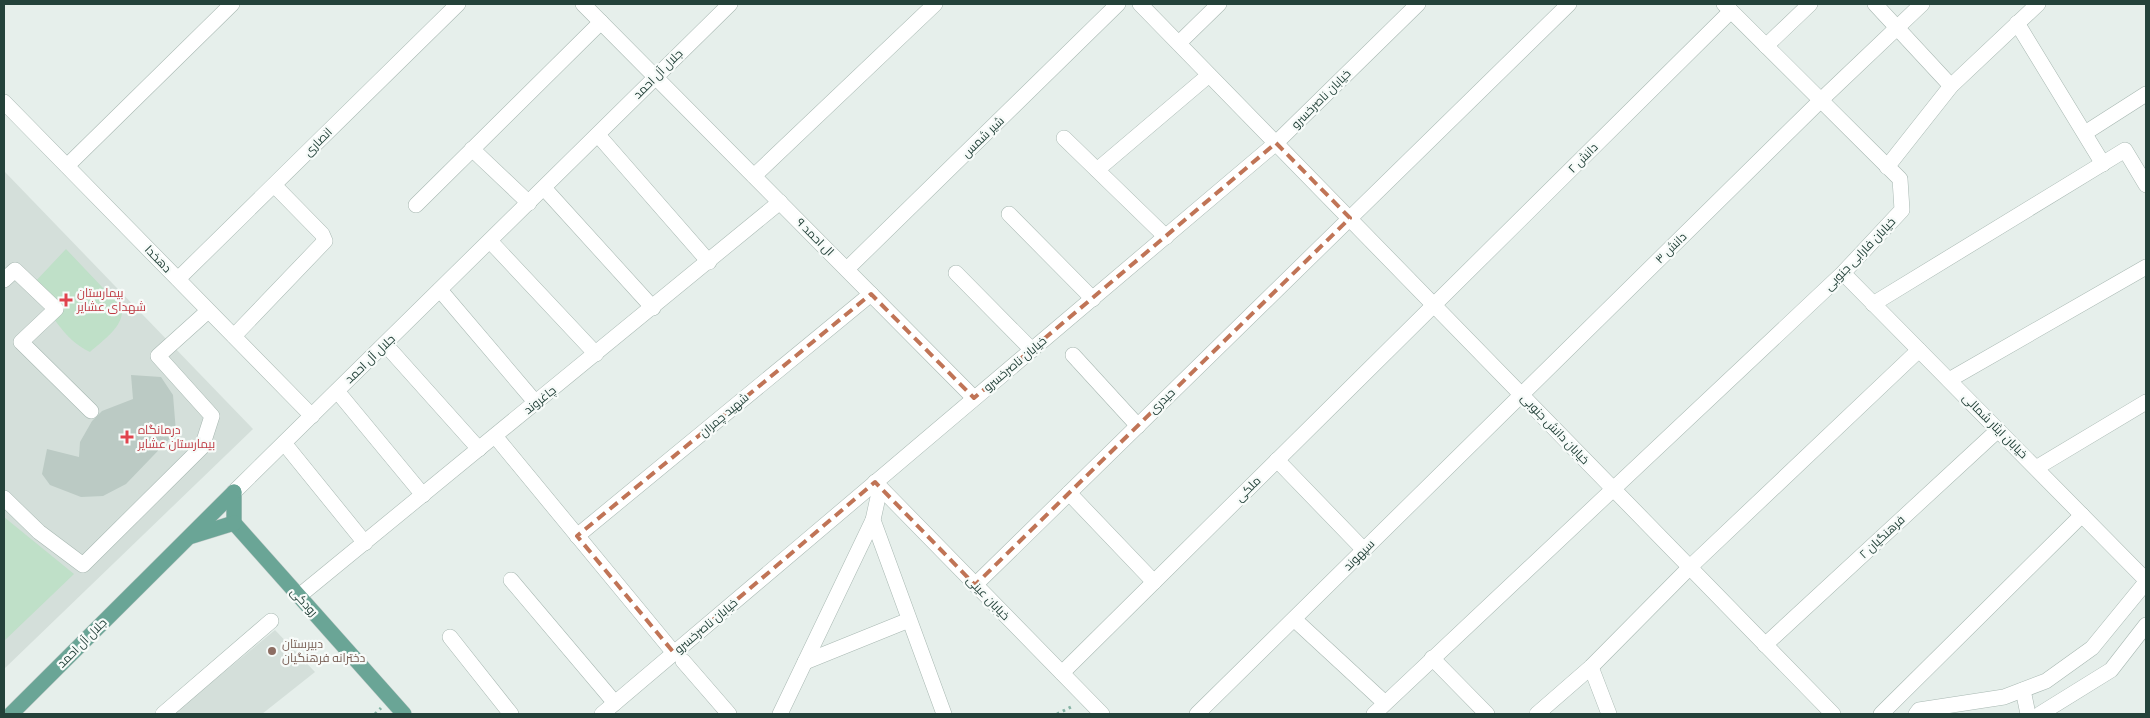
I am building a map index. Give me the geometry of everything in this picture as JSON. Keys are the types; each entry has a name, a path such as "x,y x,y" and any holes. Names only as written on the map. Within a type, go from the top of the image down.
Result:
{"main road":[{"path":"190,536 234,523 234,492"},
{"name":"جلال آل احمد","path":"11,714 234,492"},
{"name":"رودکی","path":"234,523 404,714"}],"street":[{"path":"67,166 232,4"},
{"name":"انصاری","path":"178,280 458,4"},
{"name":"ال احمد ۹","path":"583,4 974,398"},
{"name":"جلال آل احمد","path":"234,492 730,4"},
{"path":"754,176 935,4"},
{"name":"شیر شمس","path":"847,269 1118,4"},
{"name":"خیابان دانش جنوبی","path":"1140,4 1833,714"},
{"path":"1179,43 1219,4"},
{"name":"خیابان ناصرخسرو","path":"602,714 678,657 878,485 974,398 1276,143 1418,4"},
{"name":"حیدری","path":"975,584 1569,4"},
{"path":"1766,46 1810,4"},
{"path":"1875,4 1951,86"},
{"name":"دانش ۳","path":"1522,395 1821,100 1922,4"},
{"path":"1887,166 1951,86 2038,4"},
{"name":"خیابان فارابی جنوبی","path":"1612,488 1843,273 1902,210 1900,179 1727,7"},
{"name":"دانش ۲","path":"1434,305 1727,7"},
{"path":"416,205 601,22"},
{"path":"2018,23 2103,164"},
{"path":"1097,170 1210,75"},
{"path":"2084,132 2146,94"},
{"name":"دهخدا","path":"4,102 312,416"},
{"path":"598,135 709,262"},
{"path":"1064,138 1166,237"},
{"path":"472,149 529,203"},
{"path":"1873,304 2125,150 2146,185"},
{"path":"234,336 325,241 322,234 274,185"},
{"path":"544,188 653,308"},
{"name":"چاغروند","path":"299,596 653,308 780,202"},
{"path":"1009,214 1093,299"},
{"path":"490,240 596,354"},
{"path":"1949,380 2146,267"},
{"path":"4,280 15,270 56,309 21,342 91,411"},
{"path":"956,273 1032,350"},
{"name":"خیابان ایثار شمالی","path":"1843,273 2146,581"},
{"path":"440,290 536,402"},
{"name":"شهید چمران","path":"577,536 871,294"},
{"name":"ملکی","path":"1062,674 1434,305"},
{"path":"4,498 39,532 84,566 202,447 212,416 158,356 208,311"},
{"path":"385,344 479,449"},
{"path":"1537,714 1592,667 1690,567 1919,350"},
{"path":"1073,355 1138,426"},
{"path":"337,391 423,495"},
{"name":"سپهوند","path":"1197,714 1522,395"},
{"path":"2036,468 2146,402"},
{"name":"فرهنگیان ۲","path":"1765,645 1998,430"},
{"path":"495,436 678,657 729,714"},
{"path":"284,443 365,543"},
{"path":"1277,460 1364,550"},
{"path":"780,714 873,520 878,485"},
{"name":"خیابان عینی","path":"878,485 1102,714"},
{"path":"1294,619 1380,709 1612,488"},
{"path":"1069,493 1154,582"},
{"path":"1882,714 2082,515"},
{"path":"873,520 944,714"},
{"path":"511,580 615,703"},
{"path":"1903,693 1917,712 2004,697 2046,681 2092,648 2146,581"},
{"path":"805,662 909,620"},
{"path":"163,714 271,621"},
{"path":"2040,714 2111,670 2146,625"},
{"path":"450,637 512,714"},
{"path":"1432,658 1486,714"},
{"path":"1592,667 1609,714"},
{"path":"2023,690 2028,714"}],"highlighted area":[{"path":"1276,143 1350,218 975,585 875,482 674,653 577,536 871,294 974,398"}],"shaded area":[{"name":"بیمارستان شهدای عشایر","path":"4,171 253,429 4,669"},
{"name":"دبیرستان دخترانه فرهنگیان","path":"275,630 315,672 262,714 173,714"}],"green space":[{"path":"66,249 122,308 122,315 116,327 90,352 80,347 64,332 33,284"},
{"path":"4,517 74,574 4,641"}],"building":[{"name":"درمانگاه بیمارستان عشایر","path":"131,375 161,377 173,395 176,432 126,484 103,496 81,497 50,485 42,474 47,449 79,457 80,442 92,421 102,411 133,399"}],"place":[{"name":"بیمارستان شهدای عشایر","path":"66,300"},
{"name":"درمانگاه بیمارستان عشایر","path":"127,437"},
{"name":"دبیرستان دخترانه فرهنگیان","path":"272,651"}]}
